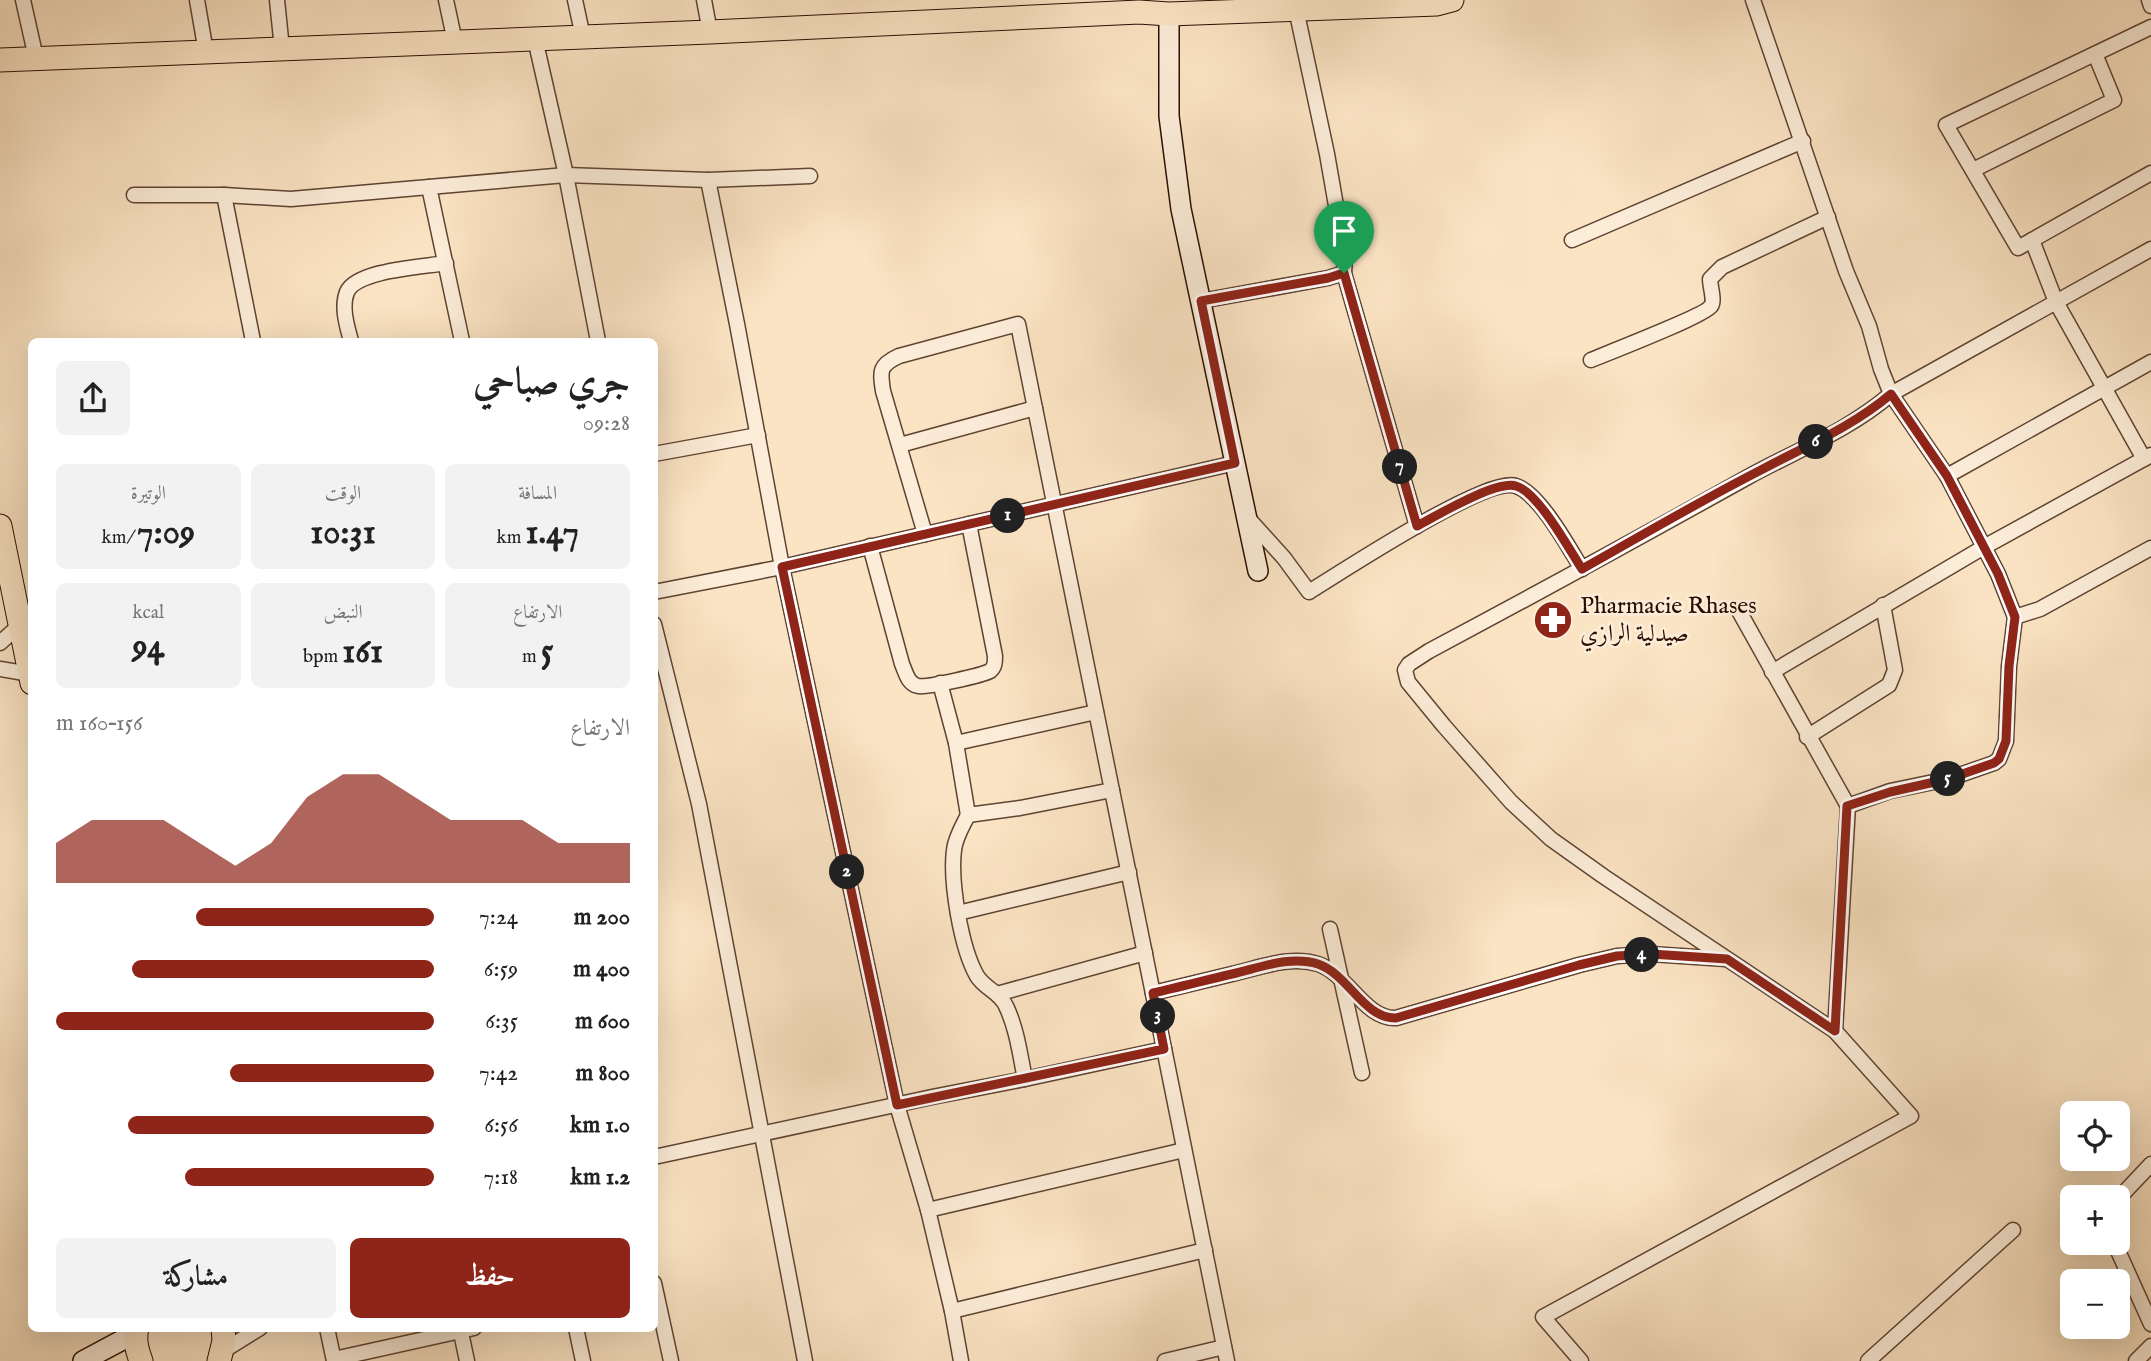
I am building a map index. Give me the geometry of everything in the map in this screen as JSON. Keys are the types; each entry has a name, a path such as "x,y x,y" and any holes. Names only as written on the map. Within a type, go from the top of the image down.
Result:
{"main road":[{"path":"0,60 1433,2"},
{"path":"0,526 28,664"},
{"path":"137,1332 136,1349 141,1361"}],"street":[{"path":"23,0 36,58"},
{"path":"197,0 206,52"},
{"path":"276,0 282,49"},
{"path":"446,0 456,42"},
{"path":"575,0 583,37"},
{"path":"704,0 710,32"},
{"path":"1753,0 1891,394 1947,476 1998,574 2015,617 2009,666 2006,741 1999,759 1948,779 1890,792 1847,806"},
{"path":"2149,0 2151,6"},
{"path":"1296,9 1328,154 1345,257 1344,273 1417,526"},
{"path":"1169,14 1169,116 1181,209 1258,571"},
{"path":"2151,27 1946,125 2018,248 2151,173"},
{"path":"536,39 597,338"},
{"path":"1973,170 2114,100 2095,54"},
{"path":"1572,240 1803,141"},
{"path":"134,195 225,195 292,199 566,175 708,180 810,176"},
{"path":"708,180 782,567 897,1105 928,1210 961,1361"},
{"path":"429,187 461,338"},
{"path":"225,195 252,338"},
{"path":"1591,360 1689,320 1712,306 1710,279 1722,267 1828,217"},
{"path":"1772,672 1984,547 2148,457 2104,388 2056,302 2032,240"},
{"path":"1581,1361 1543,1317 1911,1116 1835,1031 1551,839 1511,802 1444,726 1408,682 1405,670 1409,664 1429,652 1759,471 1850,425 1891,394 2151,249"},
{"path":"350,338 345,296 355,283 383,273 446,263"},
{"path":"1201,301 1344,273"},
{"path":"925,534 883,391 883,366 899,356 1018,324 1226,1354 1165,1361"},
{"path":"1947,476 2151,362"},
{"path":"900,445 1035,408"},
{"path":"658,453 758,435"},
{"path":"658,591 782,567 1235,463"},
{"path":"1247,517 1284,558 1309,592 1417,526 1496,487 1514,485 1526,491 1537,502 1582,569"},
{"path":"870,546 902,664 910,682 917,686 940,683 988,672 995,663 969,524"},
{"path":"2015,617 2039,609 2151,548"},
{"path":"1807,737 1889,685 1895,670 1883,605"},
{"path":"1739,611 1847,806 1835,1031"},
{"path":"0,643 20,625"},
{"path":"658,640 699,804 805,1361"},
{"path":"0,669 28,677"},
{"path":"940,683 956,743 968,815 954,848 958,912 964,941 976,975 1002,998 1013,1024 1026,1079"},
{"path":"956,743 1096,712"},
{"path":"968,815 1112,790"},
{"path":"958,912 1129,872"},
{"path":"1330,929 1362,1073"},
{"path":"997,994 1145,953"},
{"path":"1153,993 1277,963 1303,961 1331,970 1381,1016 1396,1018 1617,956 1651,954 1727,959"},
{"path":"658,1156 1164,1049"},
{"path":"928,1210 1184,1150"},
{"path":"2130,1186 2151,1164"},
{"path":"1868,1361 2013,1230"},
{"path":"952,1311 1205,1250"},
{"path":"2120,1255 2151,1324"},
{"path":"658,1300 671,1361"},
{"path":"83,1361 133,1332"},
{"path":"222,1347 252,1332"},
{"path":"328,1332 334,1360 452,1332"},
{"path":"465,1332 467,1361"},
{"path":"577,1332 583,1361"},
{"path":"2136,1361 2151,1346"}],"place":[{"name":"Pharmacie Rhases صيدلية الرازي","path":"1553,620"}],"route":[{"path":"1344,273 1417,526 1496,487 1514,485 1526,491 1537,502 1582,569 1759,471 1850,425 1891,394 1947,476 1998,574 2015,617 2003,753 1994,763 1948,779 1871,797 1847,806 1835,1031 1727,959 1651,954 1617,956 1396,1018 1381,1016 1331,970 1303,961 1277,963 1153,993 1164,1049 897,1105 782,567 1235,463 1201,301 1344,273"}]}
